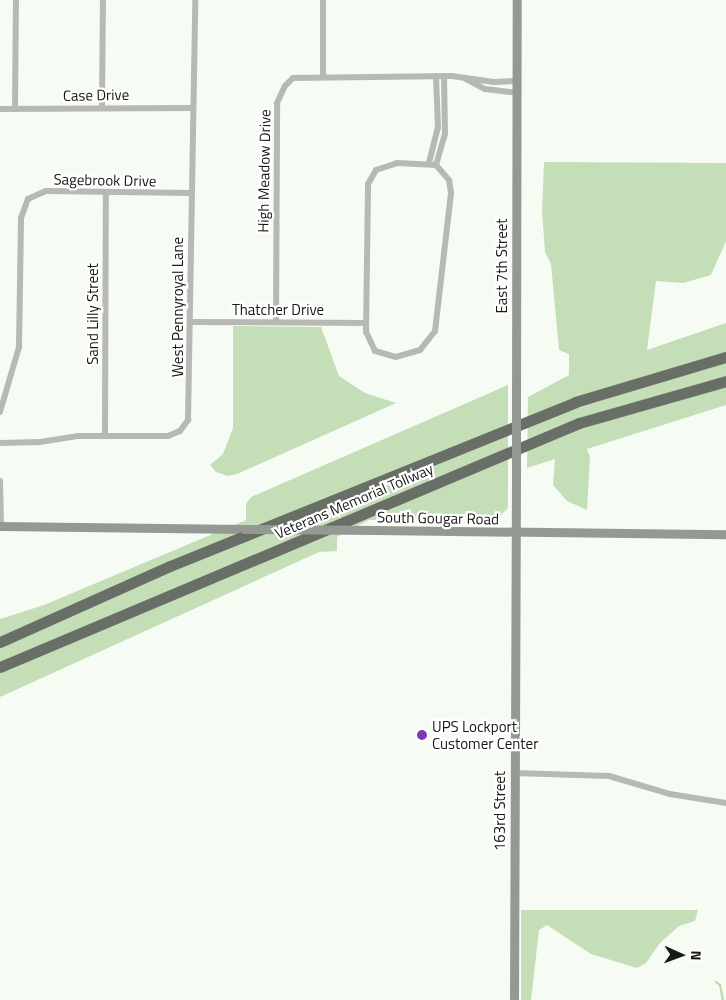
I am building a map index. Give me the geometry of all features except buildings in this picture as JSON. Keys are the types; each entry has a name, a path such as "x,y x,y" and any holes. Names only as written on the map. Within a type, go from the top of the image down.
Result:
{"highway":[{"name":"Veterans Memorial Tollway","path":"0,642 170,566 566,406 726,357"},
{"name":"Veterans Memorial Tollway","path":"0,667 579,424 726,381"}],"street":[{"path":"15,109 16,0"},
{"path":"102,107 103,0"},
{"name":"West Pennyroyal Lane","path":"0,443 104,436 168,436 184,427 189,412 195,0"},
{"path":"323,0 323,78"},
{"name":"East 7th Street","path":"516,533 517,0"},
{"path":"433,164 438,128 436,76"},
{"path":"433,164 444,134 444,76"},
{"name":"High Meadow Drive","path":"276,322 277,103 285,86 293,78 444,76 516,81"},
{"name":"High Meadow Drive","path":"466,79 485,89 516,93"},
{"name":"Case Drive","path":"0,109 192,108"},
{"path":"388,164 433,164 449,180 451,193 435,331 420,350 405,356 389,357 370,346 366,323 367,194 371,176 376,170 388,164"},
{"name":"Sagebrook Drive","path":"0,412 19,347 21,218 24,204 33,195 46,191 191,193"},
{"name":"Sand Lilly Street","path":"104,436 106,192"},
{"name":"Thatcher Drive","path":"190,322 366,323"},
{"path":"0,481 1,526"},
{"name":"South Gougar Road","path":"1,526 726,534"},
{"name":"163rd Street","path":"514,1000 516,533"},
{"path":"514,773 609,776 670,794 726,803"}],"green space":[{"path":"544,162 726,163 726,241 711,275 683,283 656,281 647,350 726,323 726,405 587,449 590,457 587,510 567,501 553,485 555,459 527,468 528,397 569,375 569,354 559,350 551,264 545,252 542,211"},
{"path":"233,326 321,327 339,376 365,393 396,403 237,474 228,476 216,472 210,465 223,454 233,428"},
{"path":"508,385 508,508 497,519 369,520 337,537 337,551 319,552 0,697 0,619 44,605 246,520 246,504 251,497"},
{"path":"521,910 698,910 695,921 679,926 660,943 646,963 637,968 591,954 547,925 539,930 531,1000 521,1000"}],"waterway":[{"path":"716,982 720,985 723,1000"}],"place":[{"name":"UPS Lockport Customer Center","path":"422,735"}]}
